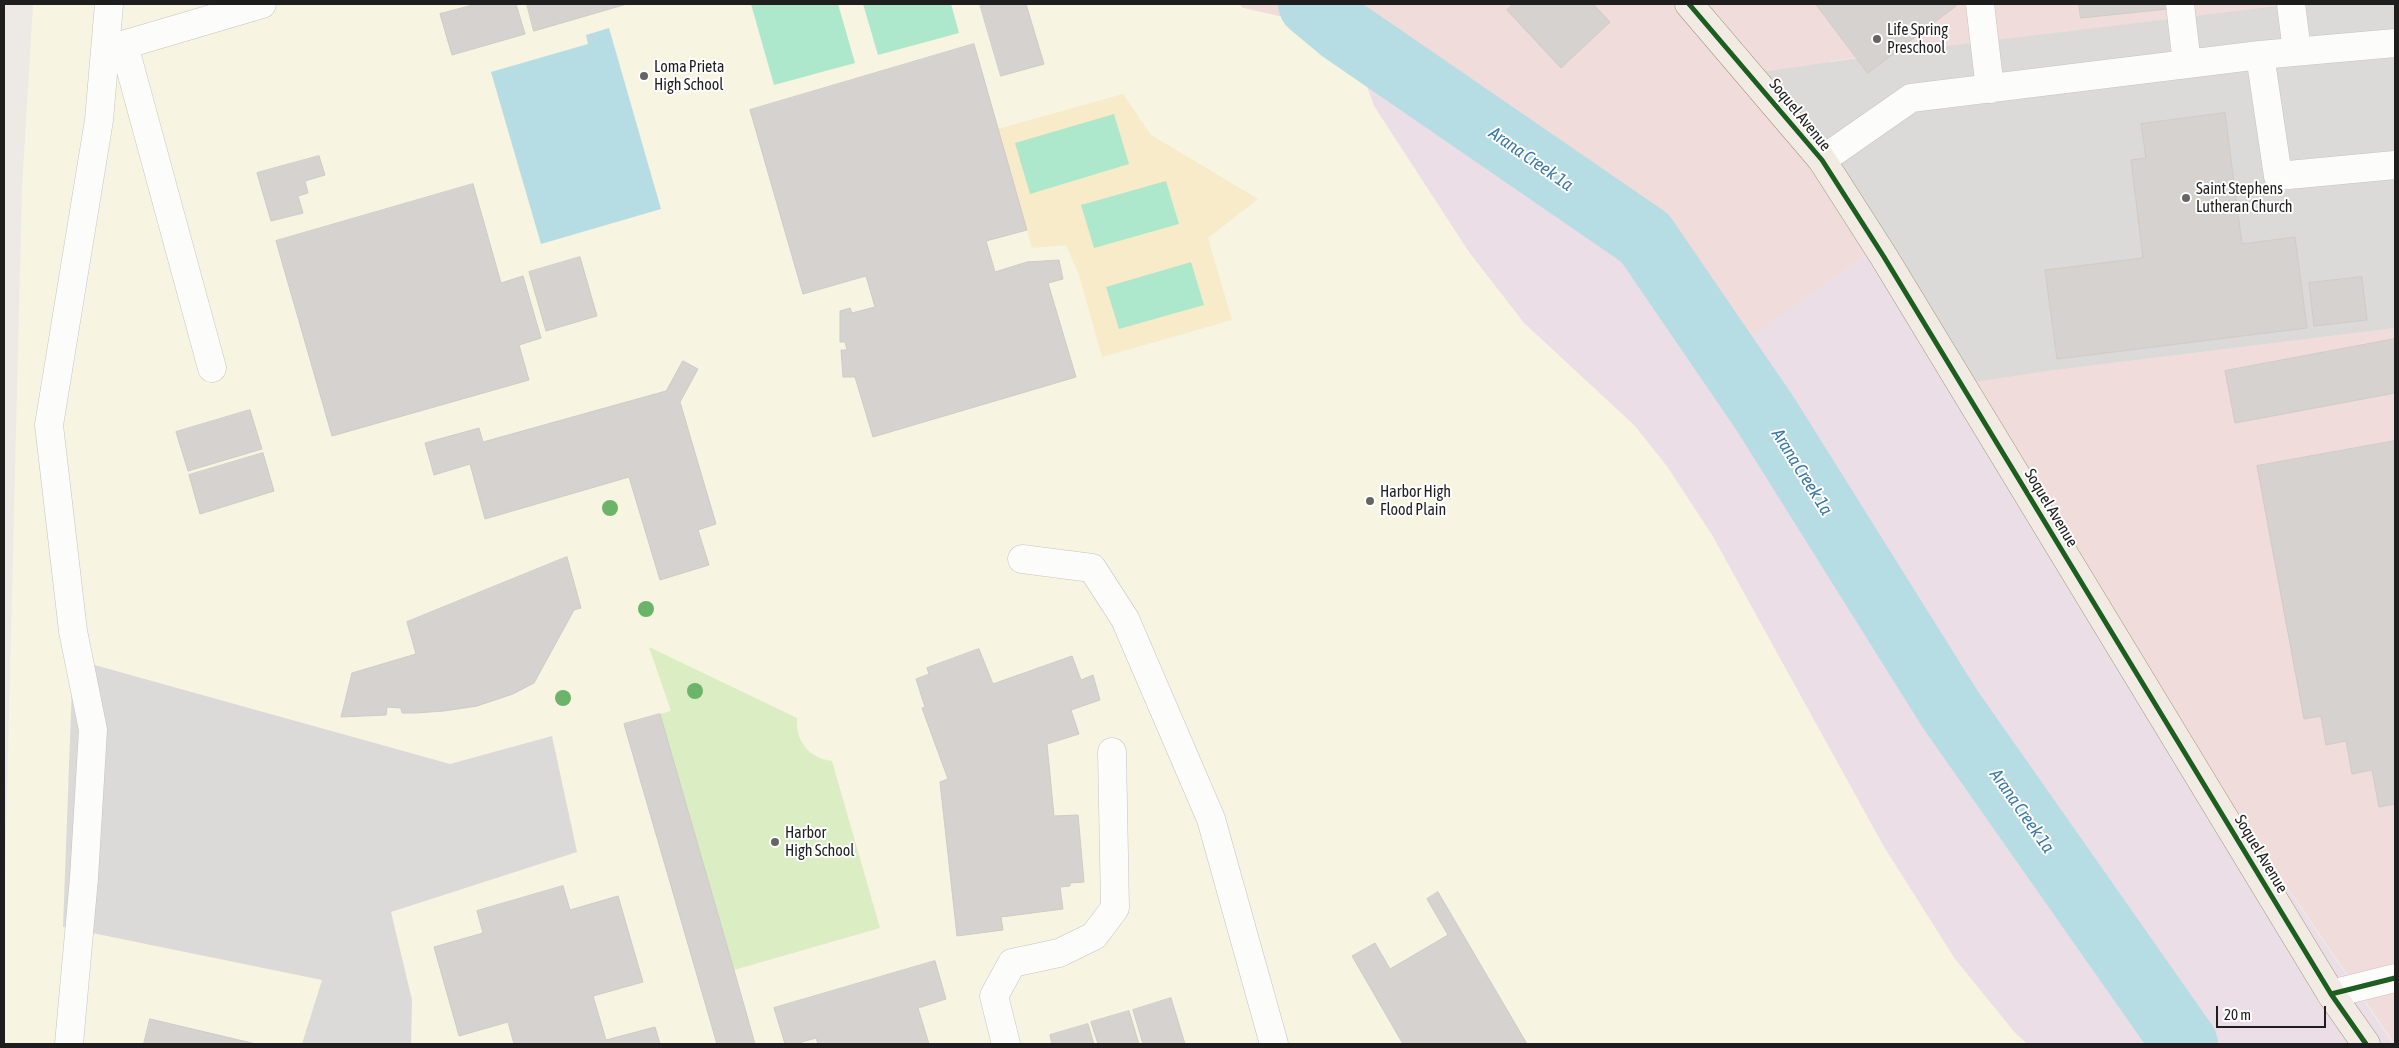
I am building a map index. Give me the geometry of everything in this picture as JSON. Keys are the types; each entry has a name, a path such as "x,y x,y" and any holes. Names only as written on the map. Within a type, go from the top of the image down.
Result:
{"main road":[{"name":"Soquel Avenue","path":"1689,4 1822,160 1884,257 2331,994 2366,1044"}],"street":[{"path":"109,4 114,48 212,368"},
{"path":"114,48 262,4"},
{"path":"1980,4 1990,89"},
{"path":"2180,4 2186,64"},
{"path":"2291,4 2297,52"},
{"path":"1822,160 1911,98 2260,55 2395,42"},
{"path":"69,1044 84,878 93,730 73,631 49,425 99,120 114,48"},
{"path":"2260,55 2278,176 2395,165"},
{"path":"1022,559 1092,568 1125,619 1211,819 1274,1044"},
{"path":"1006,1044 994,996 1012,963 1059,953 1094,936 1115,908 1112,752"},
{"path":"2331,994 2395,978"}],"shaded area":[{"path":"33,4 1239,4 1243,8 1350,32 1354,51 1374,106 1469,252 1524,323 1635,426 1667,467 1712,535 1884,847 1955,959 2014,1032 2027,1044 4,1044 4,917 22,189"},
{"path":"1239,4 2293,4 1830,61 1876,248 1754,335 1365,81 1354,51 1350,32 1243,8"},
{"path":"2293,4 2395,4 2395,328 2048,371 1968,383 1755,73 1914,50"},
{"path":"1365,81 1754,334 1877,248 2144,677 2393,1044 2027,1044 2014,1031 1955,959 1884,847 1712,535 1668,467 1635,426 1524,323 1469,253 1374,106"},
{"path":"2395,328 2395,1044 2144,677 1968,383 2048,371"},
{"path":"73,659 450,764 552,736 577,852 391,912 412,1000 411,1044 302,1044 322,980 63,927"}],"green space":[{"path":"751,4 838,4 855,63 774,85"},
{"path":"863,4 951,4 959,33 878,55"},
{"path":"1114,114 1129,164 1030,194 1015,143"},
{"path":"1166,181 1179,224 1094,248 1081,205"},
{"path":"1191,262 1204,305 1119,329 1106,287"},
{"path":"649,647 797,718 798,734 805,747 817,756 832,761 880,928 734,970 660,714 671,711"}],"sand":[{"path":"1123,94 1151,135 1258,199 1208,238 1232,320 1102,357 1079,275 1066,245 1032,248 998,129"}],"water":[{"path":"609,28 661,209 541,244 491,72 588,44 586,35"}],"building":[{"path":"477,4 516,4 525,34 452,55 440,14"},
{"path":"527,4 627,4 534,31"},
{"path":"980,4 1026,4 1044,64 1001,76"},
{"path":"1514,4 1593,4 1610,22 1561,68 1507,10"},
{"name":"Life Spring Preschool","path":"1816,4 1954,4 1956,6 1868,73"},
{"path":"2079,4 2166,4 2167,9 2081,18"},
{"path":"974,44 1027,230 986,241 995,272 1027,262 1059,260 1063,279 1048,283 1076,377 873,437 855,377 843,377 841,350 847,350 845,342 840,342 840,311 850,308 852,313 875,307 866,276 803,294 750,110"},
{"name":"Saint Stephens Lutheran Church","path":"2225,113 2242,244 2295,237 2307,328 2057,359 2045,270 2143,258 2131,160 2146,158 2141,124"},
{"path":"319,156 325,175 305,181 308,193 298,196 303,213 271,221 257,173"},
{"path":"473,184 501,283 523,276 541,338 519,345 529,380 332,436 276,241"},
{"path":"580,257 597,316 546,331 529,272"},
{"path":"2362,277 2367,320 2314,326 2309,283"},
{"path":"2395,339 2395,393 2235,423 2225,371"},
{"path":"683,361 698,369 680,402 716,524 698,530 709,565 660,580 629,477 485,519 470,464 434,475 425,443 479,428 483,442 666,391"},
{"path":"250,410 262,449 188,471 176,432"},
{"path":"2395,441 2395,804 2379,807 2372,770 2352,774 2346,741 2326,745 2321,716 2304,719 2257,466"},
{"path":"263,453 274,491 200,514 189,475"},
{"path":"567,557 581,608 574,610 534,683 513,694 477,706 416,713 402,713 401,708 387,707 386,715 341,717 352,673 416,654 407,622"},
{"path":"979,649 993,684 1072,656 1081,680 1093,675 1100,700 1071,710 1079,734 1047,744 1054,816 1078,815 1084,882 1070,883 1070,886 1060,887 1063,909 1001,917 1003,930 957,936 940,782 948,779 922,708 925,707 916,679 929,674 927,668"},
{"path":"660,714 755,1044 717,1044 624,724"},
{"path":"563,886 570,910 618,896 643,982 593,996 606,1040 655,1027 660,1044 514,1044 508,1022 459,1036 434,947 483,933 477,911"},
{"path":"1438,892 1527,1044 1403,1044 1352,956 1375,943 1390,969 1448,935 1427,899"},
{"path":"935,961 946,999 918,1008 929,1044 818,1044 816,1038 795,1044 785,1044 774,1008"},
{"path":"1171,998 1185,1044 1143,1044 1133,1010"},
{"path":"1129,1011 1139,1044 1098,1044 1091,1022"},
{"path":"150,1019 256,1044 144,1044"},
{"path":"1088,1024 1094,1044 1052,1044 1050,1035"}],"waterway":[{"name":"Arana Creek 1a","path":"1311,4 1341,29 1645,238 1766,415 1950,709 2185,1044"}],"cycle path":[{"path":"1689,4 1822,160 1884,257 2331,994 2366,1044"},
{"path":"2331,994 2395,978"}],"place":[{"name":"Life Spring Preschool","path":"1877,39"},
{"name":"Loma Prieta High School","path":"644,76"},
{"name":"Saint Stephens Lutheran Church","path":"2186,198"},
{"name":"Harbor High Flood Plain","path":"1370,501"},
{"name":"Harbor High School","path":"775,842"}]}
